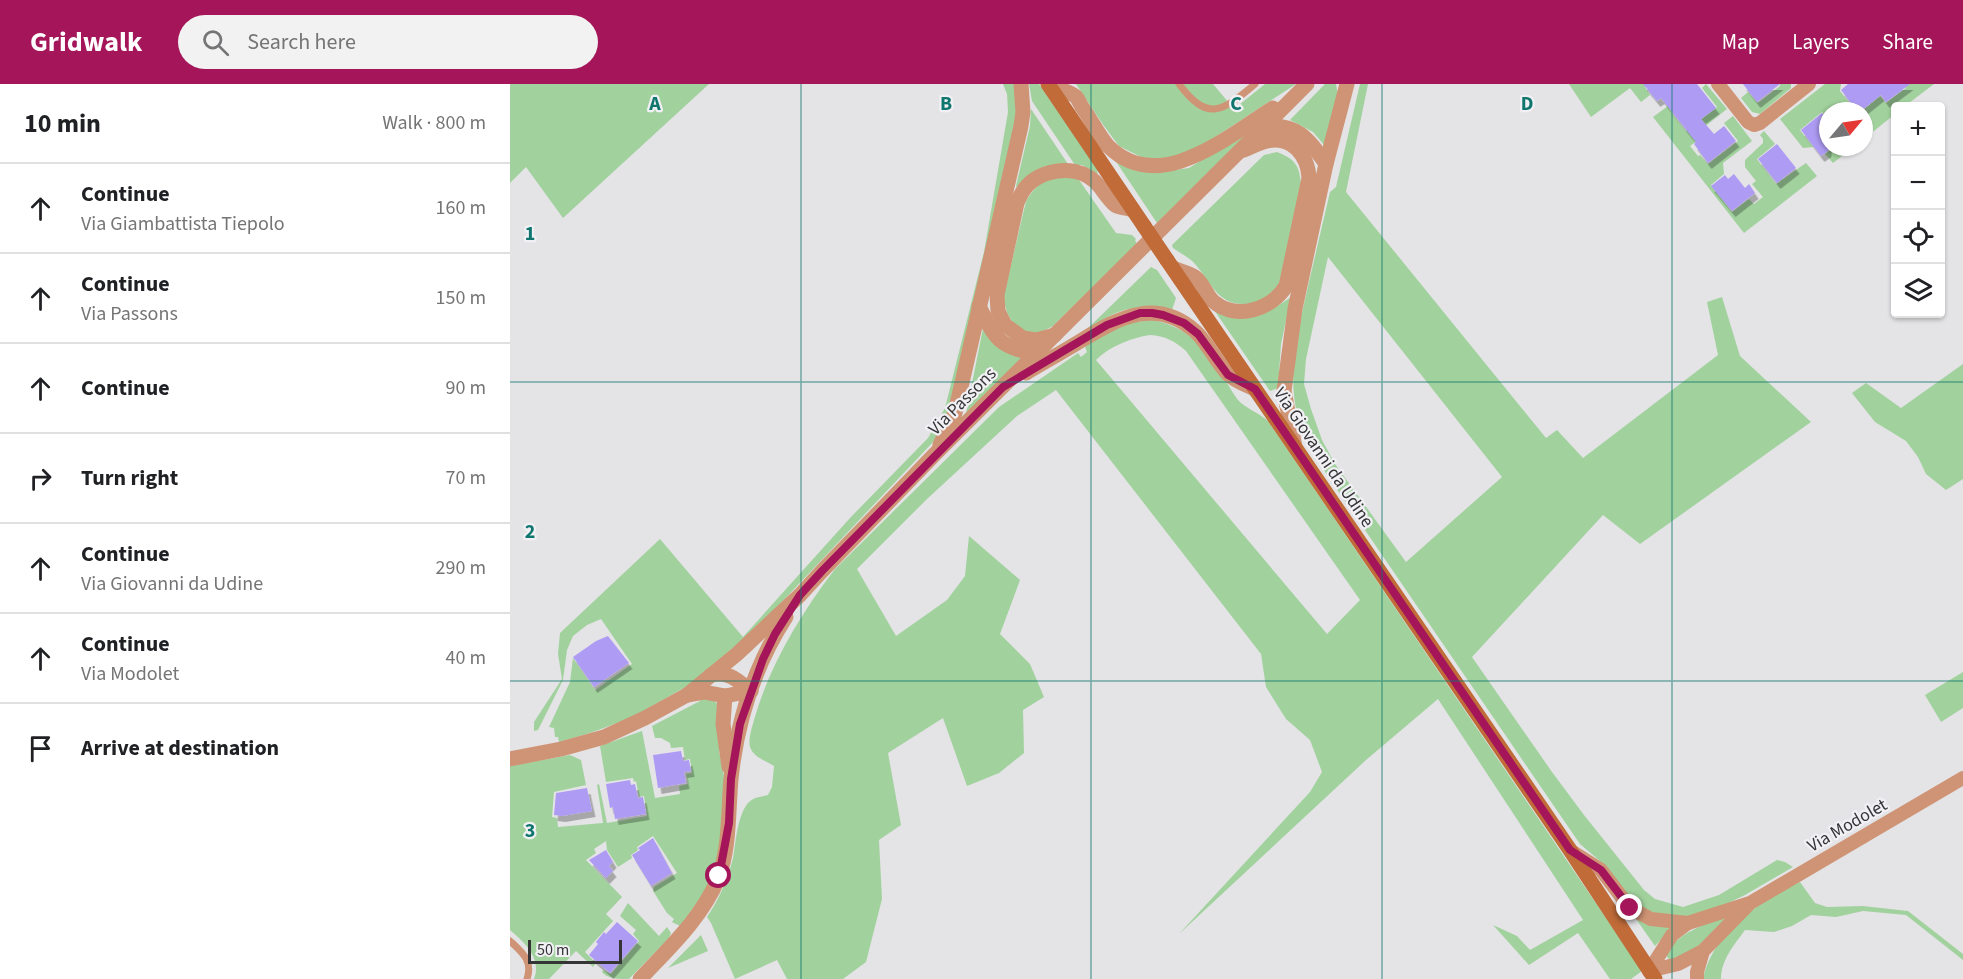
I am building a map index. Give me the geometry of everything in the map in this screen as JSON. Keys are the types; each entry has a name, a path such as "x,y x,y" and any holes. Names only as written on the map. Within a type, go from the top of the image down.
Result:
{"main road":[{"name":"Via Giovanni da Udine","path":"1048,85 1570,850 1652,975"}],"street":[{"path":"935,454 955,413 1023,112 1021,84"},
{"path":"1296,450 1284,392 1295,309 1326,164 1347,84"},
{"path":"1718,84 1748,122 1754,124 1760,123 1809,84"},
{"path":"1048,85 1075,96 1108,145 1115,151 1141,164 1155,166 1175,164 1191,159 1304,87"},
{"name":"Via Passons","path":"510,759 561,749 604,737 687,695 711,675 800,595 935,454 1304,87"},
{"path":"1263,127 1277,125 1296,131 1314,147 1326,164"},
{"path":"1170,264 1196,277 1213,301 1224,309 1236,312 1263,307 1281,294 1286,286 1309,178 1307,163 1294,146 1274,140 1239,152"},
{"path":"1055,335 1036,340 1023,338 1005,325 998,311 997,295 1017,203 1021,194 1028,183 1039,176 1050,172 1077,171 1096,182 1115,205 1133,210"},
{"path":"979,306 991,330 1006,346 1018,351 1037,354"},
{"path":"1003,387 1107,325 1140,313 1152,313 1184,323 1198,334 1228,375 1255,389"},
{"path":"640,979 684,933 708,901 719,876 729,823 731,779 740,724 775,634 800,595"},
{"path":"711,675 720,673 735,678 751,691"},
{"name":"Via Passons","path":"687,695 704,692 725,696 751,691"},
{"path":"725,696 723,724 731,779"},
{"name":"Via Modolet","path":"1652,975 1672,935 1688,923 1750,903 1963,778"},
{"name":"Via Modolet","path":"1570,850 1601,870 1630,908 1651,919 1688,923"},
{"name":"Via Modolet","path":"1652,975 1703,951 1750,903"},
{"path":"1697,979 1703,951"}],"lane":[{"path":"1179,84 1197,104 1205,109 1215,110 1234,101 1255,84"},
{"path":"510,941 527,956 529,965 527,979"}],"green space":[{"path":"510,84 709,84 563,218 526,167 510,183"},
{"path":"1003,84 1016,84 1018,111 950,411 935,440 760,625 689,685 631,718 559,742 558,737 555,737 554,728 549,727 570,682 573,658 595,690 632,664 601,619 587,625 573,636 567,650 563,680 538,730 534,731 534,722 562,679 558,654 560,633 660,539 743,637 850,518 928,438 945,408 984,252 1008,112 1007,94"},
{"path":"1029,84 1039,84 1097,169 1098,174 1082,165 1075,165 1032,101"},
{"path":"1076,84 1213,84 1234,109 1265,84 1296,84 1200,147 1170,160 1143,158 1119,146"},
{"path":"1325,84 1336,84 1338,96 1325,146 1313,132 1290,120"},
{"path":"1360,84 1368,84 1346,192 1546,438 1557,430 1583,458 1718,355 1707,302 1722,297 1740,356 1811,422 1640,544 1603,515 1472,657 1584,815 1644,890 1655,899 1683,907 1719,895 1777,860 1793,867 1712,911 1674,919 1639,908 1600,861 1580,844 1317,460 1298,418 1293,384 1295,350 1330,192 1336,187","holes":["1328,257 1502,477 1406,562 1335,464 1322,440 1304,384 1306,359"]},
{"path":"1569,84 1649,84 1645,87 1650,95 1641,102 1630,88 1591,117"},
{"path":"1706,84 1727,109 1703,128 1705,135 1690,146 1698,156 1700,155 1708,164 1738,141 1724,123 1733,116 1752,141 1723,163 1724,174 1711,185 1732,212 1749,199 1754,204 1763,197 1752,184 1756,181 1745,167 1745,160 1763,143 1760,135 1764,131 1775,144 1757,159 1776,184 1806,163 1817,176 1744,233 1653,117 1679,98 1682,103 1671,112 1686,131 1717,107 1702,88"},
{"path":"1780,84 1791,84 1791,88 1760,114 1752,112 1741,98 1748,92 1758,103"},
{"path":"1825,84 1841,84 1840,91 1849,102 1819,102 1819,114 1800,130 1813,147 1803,148 1780,119"},
{"path":"1903,84 1934,84 1910,102 1891,102 1891,117 1873,132 1873,102 1880,96 1886,103 1906,88"},
{"path":"1031,109 1068,164 1018,189 1016,186 1030,126"},
{"path":"1256,126 1157,223 1113,157 1160,172 1189,168"},
{"path":"1277,152 1296,164 1301,183 1286,259 1278,286 1273,294 1253,303 1236,304 1222,297 1193,262 1172,245 1264,155"},
{"path":"1827,156 1842,156 1833,163"},
{"path":"1054,176 1077,177 1116,233 1132,235 1137,244 1053,326 1043,331 1026,331 1012,322 1005,305 1004,295 1026,201 1038,186"},
{"path":"1151,267 1157,270 1176,298 1172,310 1135,308 1126,310 1116,313 1084,332"},
{"path":"1291,297 1281,344 1278,388 1270,391 1214,310 1237,316 1254,316 1271,310"},
{"path":"1153,320 1167,324 1188,335 1203,349 1239,401 1268,421 1642,971 1631,979 1610,979 1578,933 1529,965 1493,925 1517,936 1530,950 1583,920 1438,699 1366,760 1179,934 1310,792 1322,772 1310,740 1286,719 1266,687 1261,654 1056,390 1017,416 927,499 857,569 896,636 947,600 965,576 969,536 1020,580 1000,634 1030,664 1044,697 1023,710 1024,753 999,773 967,786 943,718 888,753 901,825 879,840 882,899 866,962 843,979 787,979 777,960 735,979 707,917 729,874 739,823 747,804 768,795 772,787 774,766 754,754 750,747 750,737 768,679 798,622 835,569 999,407 1078,353 1081,357 1087,352 1085,347 1097,337 1124,323","holes":["1150,335 1170,340 1186,351 1360,600 1327,634 1096,360 1121,343"]},
{"path":"983,328 1022,358 966,414"},
{"path":"1963,364 1963,479 1946,490 1926,474 1918,457 1906,441 1875,422 1852,393 1866,383 1901,408"},
{"path":"1963,672 1963,708 1941,722 1925,695"},
{"path":"701,697 711,699 720,707 719,751 724,776 721,848 713,877 705,892 680,926 672,922 674,919 667,913 653,891 654,887 677,873 653,836 637,847 638,850 631,855 632,858 618,867 607,850 606,841 594,849 596,853 586,860 622,897 606,914 613,921 585,952 596,963 593,967 576,951 549,979 534,979 536,964 531,951 510,930 510,766 570,755 581,760 586,785 554,792 552,817 557,818 558,827 603,823 597,785 599,784 607,823 647,816 644,796 639,797 636,781 634,782 633,778 606,782 600,746 642,731 655,798 680,794 679,786 688,784 686,774 692,773 690,759 685,760 683,747 671,748 670,743 661,738 655,738 652,726 700,701"},
{"path":"1800,882 1815,903 1827,907 1863,906 1908,911 1963,954 1963,960 1906,915 1863,911 1836,917 1811,915 1792,926 1774,932 1745,930 1723,965 1721,979 1703,979 1708,962 1717,947 1740,920 1769,899"},
{"path":"628,903 659,936 667,927 671,933 669,938 629,979 614,978 604,974 603,970 611,974 639,941 633,934 636,930 620,916"},
{"path":"1728,916 1694,951 1670,960 1667,957 1665,953 1678,939"},
{"path":"1636,919 1670,926 1672,928 1655,946"},
{"path":"701,935 708,951 668,968"}],"building":[{"path":"1643,84 1697,84 1716,108 1701,119 1714,134 1724,126 1736,141 1708,163 1694,144 1696,142 1661,98 1657,101"},
{"path":"1743,84 1780,84 1757,102"},
{"path":"1848,84 1910,84 1886,102 1881,95 1872,102 1850,102 1841,90"},
{"path":"1819,115 1819,153 1801,130"},
{"path":"1777,144 1796,168 1777,183 1758,159"},
{"path":"1734,174 1745,188 1749,184 1755,193 1732,211 1711,186 1725,175 1728,179"},
{"path":"608,636 629,663 594,687 573,657 596,641"},
{"path":"681,751 683,761 689,760 691,771 684,772 686,783 658,788 653,755"},
{"path":"630,780 631,785 635,784 638,798 643,797 646,814 615,819 613,807 610,808 606,784"},
{"path":"587,788 592,811 562,816 554,815 556,793"},
{"path":"653,838 672,873 651,886 632,855"},
{"path":"606,850 613,862 609,866 613,871 606,878 589,860"},
{"path":"617,922 638,941 610,973 589,955 604,932 606,934"}],"route":[{"path":"719,876 729,823 731,779 740,724 763,659 775,634 800,595 935,454 1003,387 1107,325 1140,313 1152,313 1184,323 1198,334 1228,375 1255,389 1570,850 1601,870 1630,908"}]}
